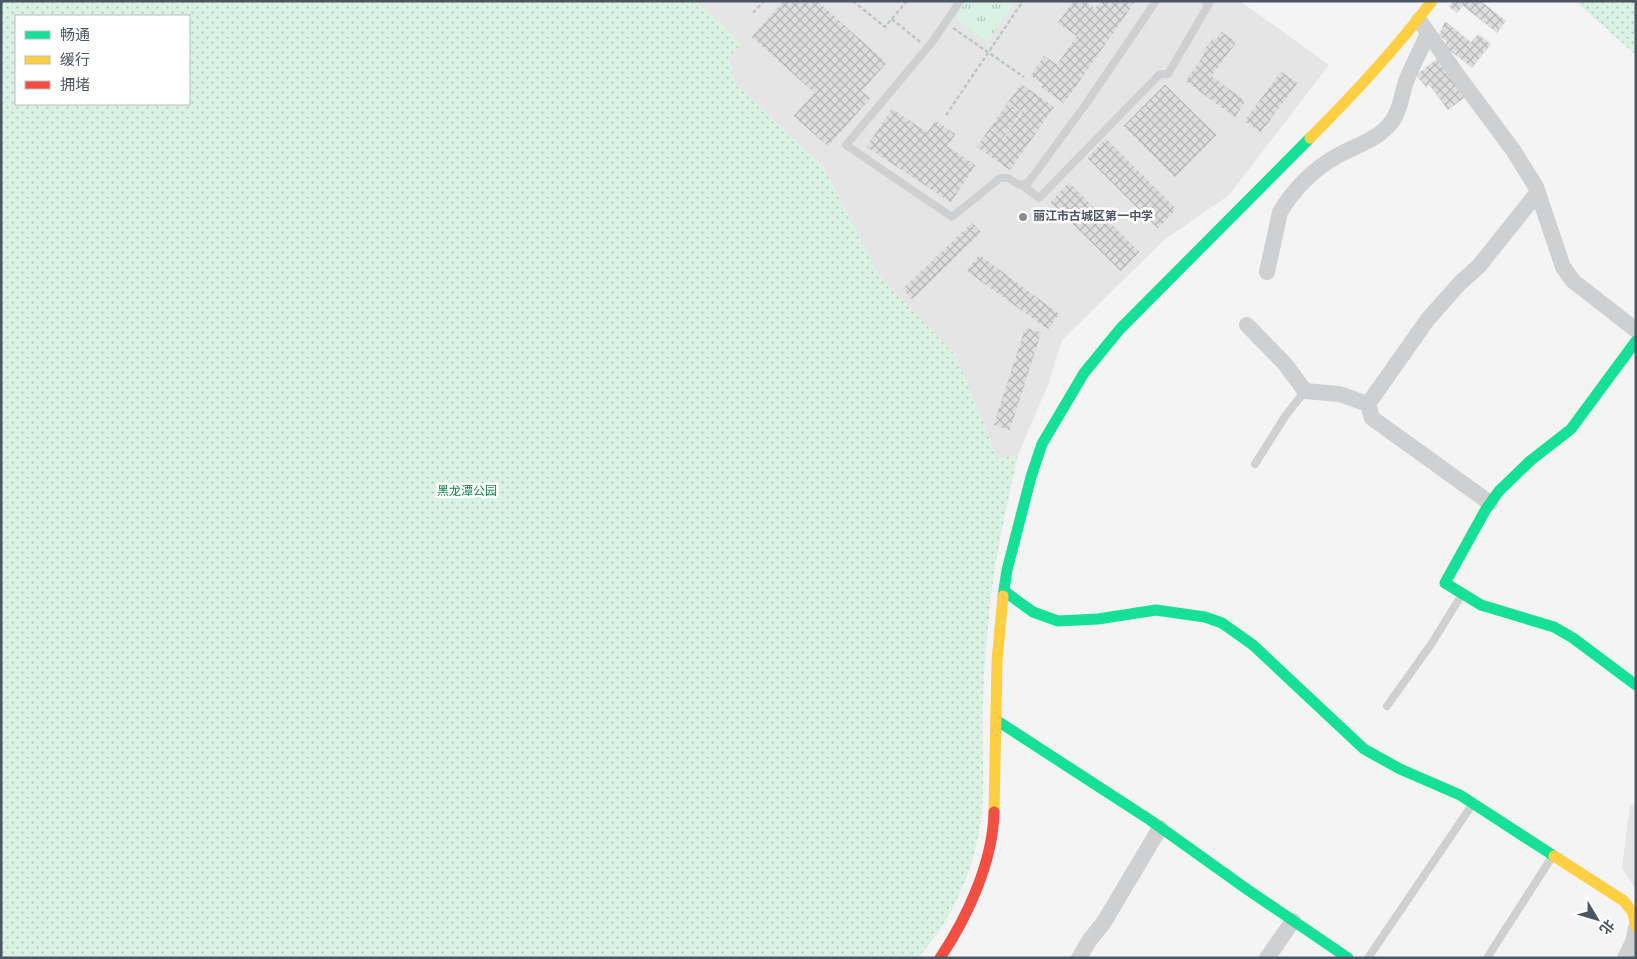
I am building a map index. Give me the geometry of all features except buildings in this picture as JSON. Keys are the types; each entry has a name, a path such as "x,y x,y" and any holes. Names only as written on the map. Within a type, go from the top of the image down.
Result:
{"street":[{"path":"1402,40 1423,1"},
{"path":"940,958 966,917 981,880 987,859 994,817 998,630 1004,591 1021,511 1042,444 1069,396 1096,358 1120,329 1353,95 1419,20 1432,1"},
{"path":"1419,20 1513,150 1538,192 1563,266 1573,281 1636,330"},
{"path":"1267,272 1280,212 1306,180 1320,167 1364,144 1389,126 1395,118 1406,80 1428,34"},
{"path":"1288,162 1306,180"},
{"path":"1368,404 1428,318 1460,283 1479,266 1538,192"},
{"path":"1247,325 1285,364 1305,391 1339,394 1368,404"},
{"path":"1636,342 1571,429 1530,462 1499,491 1490,503 1445,583 1462,594 1497,611 1554,627 1574,638 1636,685"},
{"path":"1368,404 1372,418 1490,503"},
{"path":"1004,591 1033,612 1058,621 1098,619 1156,610 1205,617 1222,623 1253,645 1364,750 1400,769 1460,795 1624,901 1633,913 1636,928 1633,942 1625,958"},
{"path":"996,720 1160,828 1293,922 1348,958"},
{"path":"1079,958 1104,922 1160,828"},
{"path":"1267,958 1293,922"}],"lane":[{"path":"960,1 927,48 846,145 952,217 1000,178 1008,178 1016,184 1028,183 1086,104 1156,1"},
{"path":"1022,185 1039,198 1160,74 1168,74 1209,4 1205,1"},
{"path":"1255,464 1286,415 1305,391"},
{"path":"1388,706 1432,643 1462,594"},
{"path":"1368,958 1473,804"},
{"path":"1487,958 1553,855"}],"path":[{"path":"753,13 764,1"},
{"path":"853,1 885,27 907,1"},
{"path":"946,115 1024,1"},
{"path":"892,19 927,48"},
{"path":"945,23 1024,76"}],"shaded area":[{"name":"丽江市古城区第一中学","path":"697,1 1240,1 1329,65 1229,195 1164,240 1062,340 1048,385 1018,455 998,459 956,356 879,276 823,167 736,85 728,57"},
{"path":"1636,804 1636,890 1622,868 1630,805"}],"green space":[{"name":"黑龙潭公园","path":"1,1 697,1 742,44 728,58 736,85 823,167 879,276 956,356 998,459 1018,455 998,550 990,607 983,687 983,797 979,831 969,870 953,908 918,958 1,958"},
{"path":"966,1 1015,1 988,42 958,21 957,15"},
{"path":"1575,1 1636,1 1636,55"}],"traffic: fast":[{"path":"1003,596 1007,570 1031,477 1042,444 1084,373 1120,329 1310,138"},
{"path":"1636,341 1571,429 1530,461 1499,491 1486,509 1445,583 1481,605 1554,627 1573,638 1636,685"},
{"path":"1004,591 1033,612 1058,621 1098,619 1156,610 1205,617 1222,623 1253,645 1364,749 1400,769 1460,795 1554,856"},
{"path":"996,720 1150,820 1348,958"}],"traffic: slow":[{"path":"1310,138 1374,71 1432,1"},
{"path":"994,812 997,661 1003,596"},
{"path":"1554,856 1624,901 1633,913 1636,927"}],"traffic: jam":[{"path":"940,958 960,925 977,889 989,850 994,812"}],"place":[{"name":"丽江市古城区第一中学","path":"1023,217"}]}
